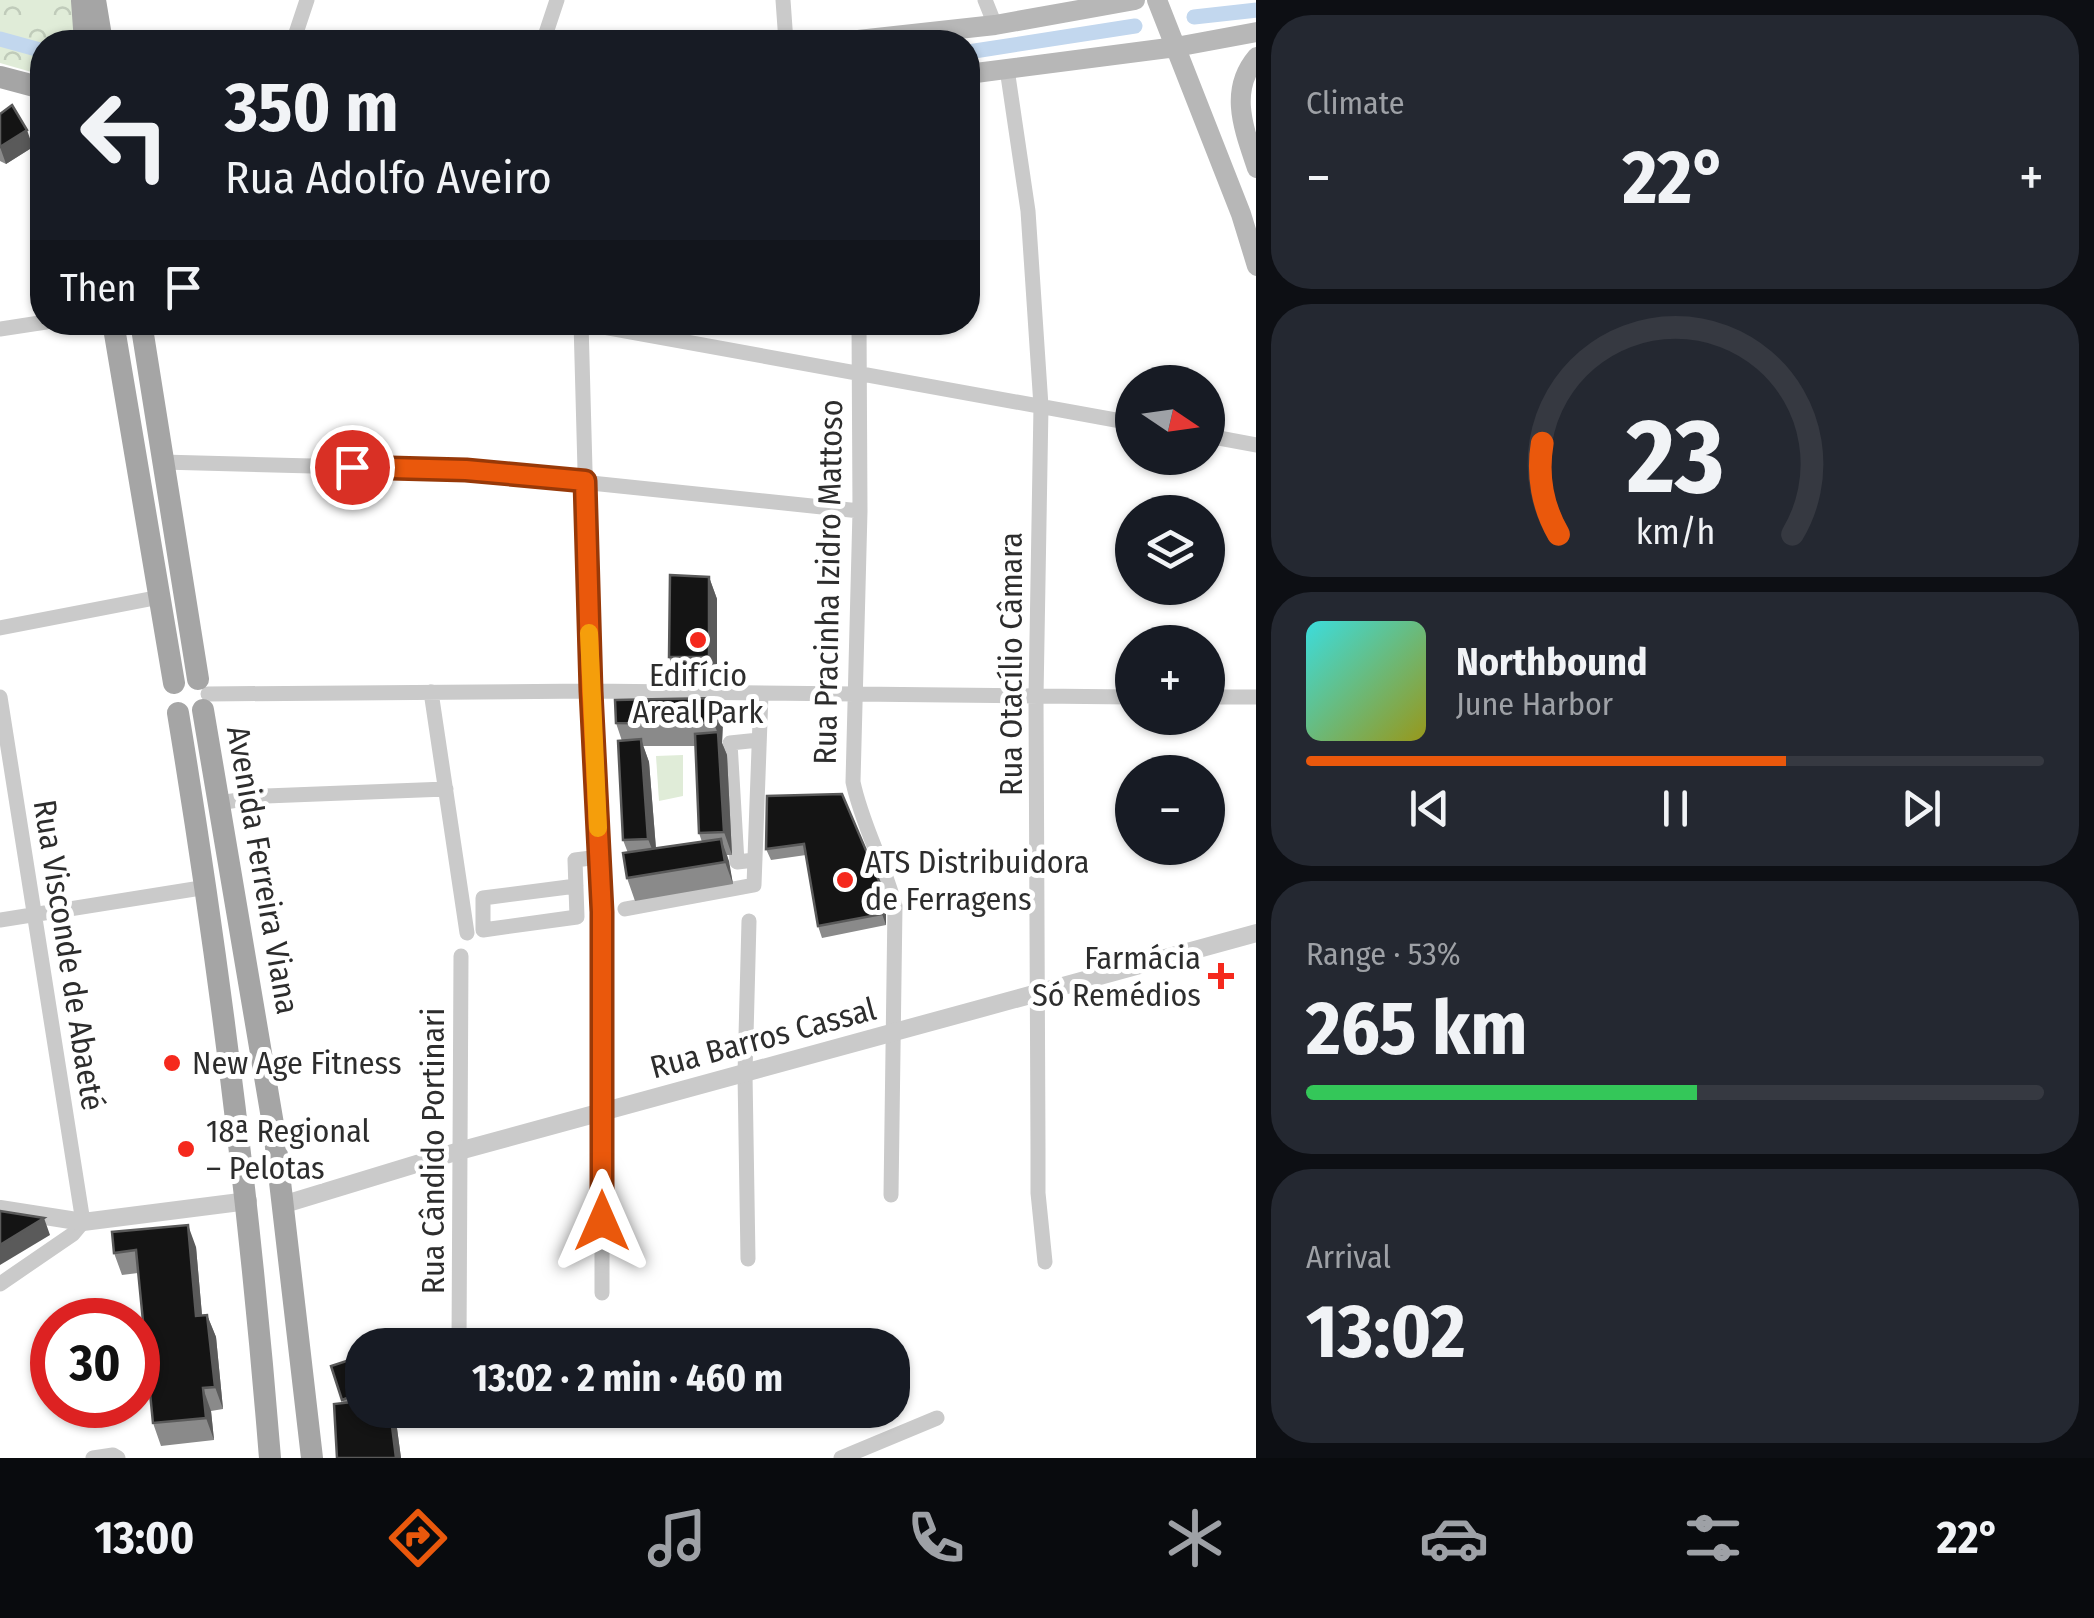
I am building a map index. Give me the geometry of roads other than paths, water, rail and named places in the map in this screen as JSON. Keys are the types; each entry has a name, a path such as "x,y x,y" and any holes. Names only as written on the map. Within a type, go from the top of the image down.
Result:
{"main road":[{"path":"82,0 84,30"},
{"path":"95,0 100,30"},
{"path":"949,30 1135,0"},
{"path":"1157,0 1241,214 1256,266"},
{"path":"980,72 1176,47 1256,32"},
{"path":"1256,56 1244,71 1239,88 1240,109 1256,168"},
{"path":"0,77 30,85"},
{"path":"116,335 174,683 169,699 178,713 193,715 203,694 183,677 174,683"},
{"name":"Avenida Ferreira Viana","path":"143,335 285,1204 312,1458"},
{"name":"Avenida Ferreira Viana","path":"178,713 248,1200 270,1458"}],"street":[{"path":"297,30 307,0"},
{"path":"547,30 558,0"},
{"path":"783,0 785,30"},
{"path":"985,0 994,25"},
{"name":"Rua Otacílio Câmara","path":"1007,69 1028,211 1041,406 1036,697 1038,1192 1046,1262"},
{"path":"0,329 30,324"},
{"path":"579,335 600,856 602,1293"},
{"path":"642,335 1115,419"},
{"name":"Rua Pracinha Izidro Mattoso","path":"859,335 860,511 852,782 895,906 891,1196"},
{"path":"1225,439 1256,445"},
{"path":"162,462 466,470 860,511"},
{"path":"0,628 160,596"},
{"path":"203,694 591,691 1115,697"},
{"path":"431,692 467,934"},
{"path":"625,909 754,885 761,694"},
{"name":"Rua Visconde de Abaeté","path":"0,697 83,1222"},
{"path":"1225,697 1256,697"},
{"path":"755,860 738,862 730,744 759,740"},
{"path":"218,803 266,796 446,789"},
{"path":"576,886 482,898 483,930 576,917 576,886 575,860 600,856"},
{"path":"0,920 206,887"},
{"path":"748,1260 745,1074 749,922"},
{"name":"Rua Barros Cassal","path":"285,1204 460,1151 1256,933"},
{"name":"Rua Cândido Portinari","path":"460,1328 461,956"},
{"path":"0,1209 83,1222 248,1200"},
{"path":"0,1284 60,1244 83,1222"},
{"path":"841,1458 937,1418"},
{"path":"94,1458 118,1458"}],"waterway":[{"path":"1194,17 1256,10"},
{"path":"980,50 1135,26"},
{"path":"0,39 30,47"}],"place":[{"name":"Edifício Areal Park","path":"698,640"},
{"name":"ATS Distribuidora de Ferragens","path":"845,880"},
{"name":"Farmácia Só Remédios","path":"1221,976"},
{"name":"New Age Fitness","path":"172,1063"},
{"name":"18ª Regional – Pelotas","path":"186,1149"}]}
